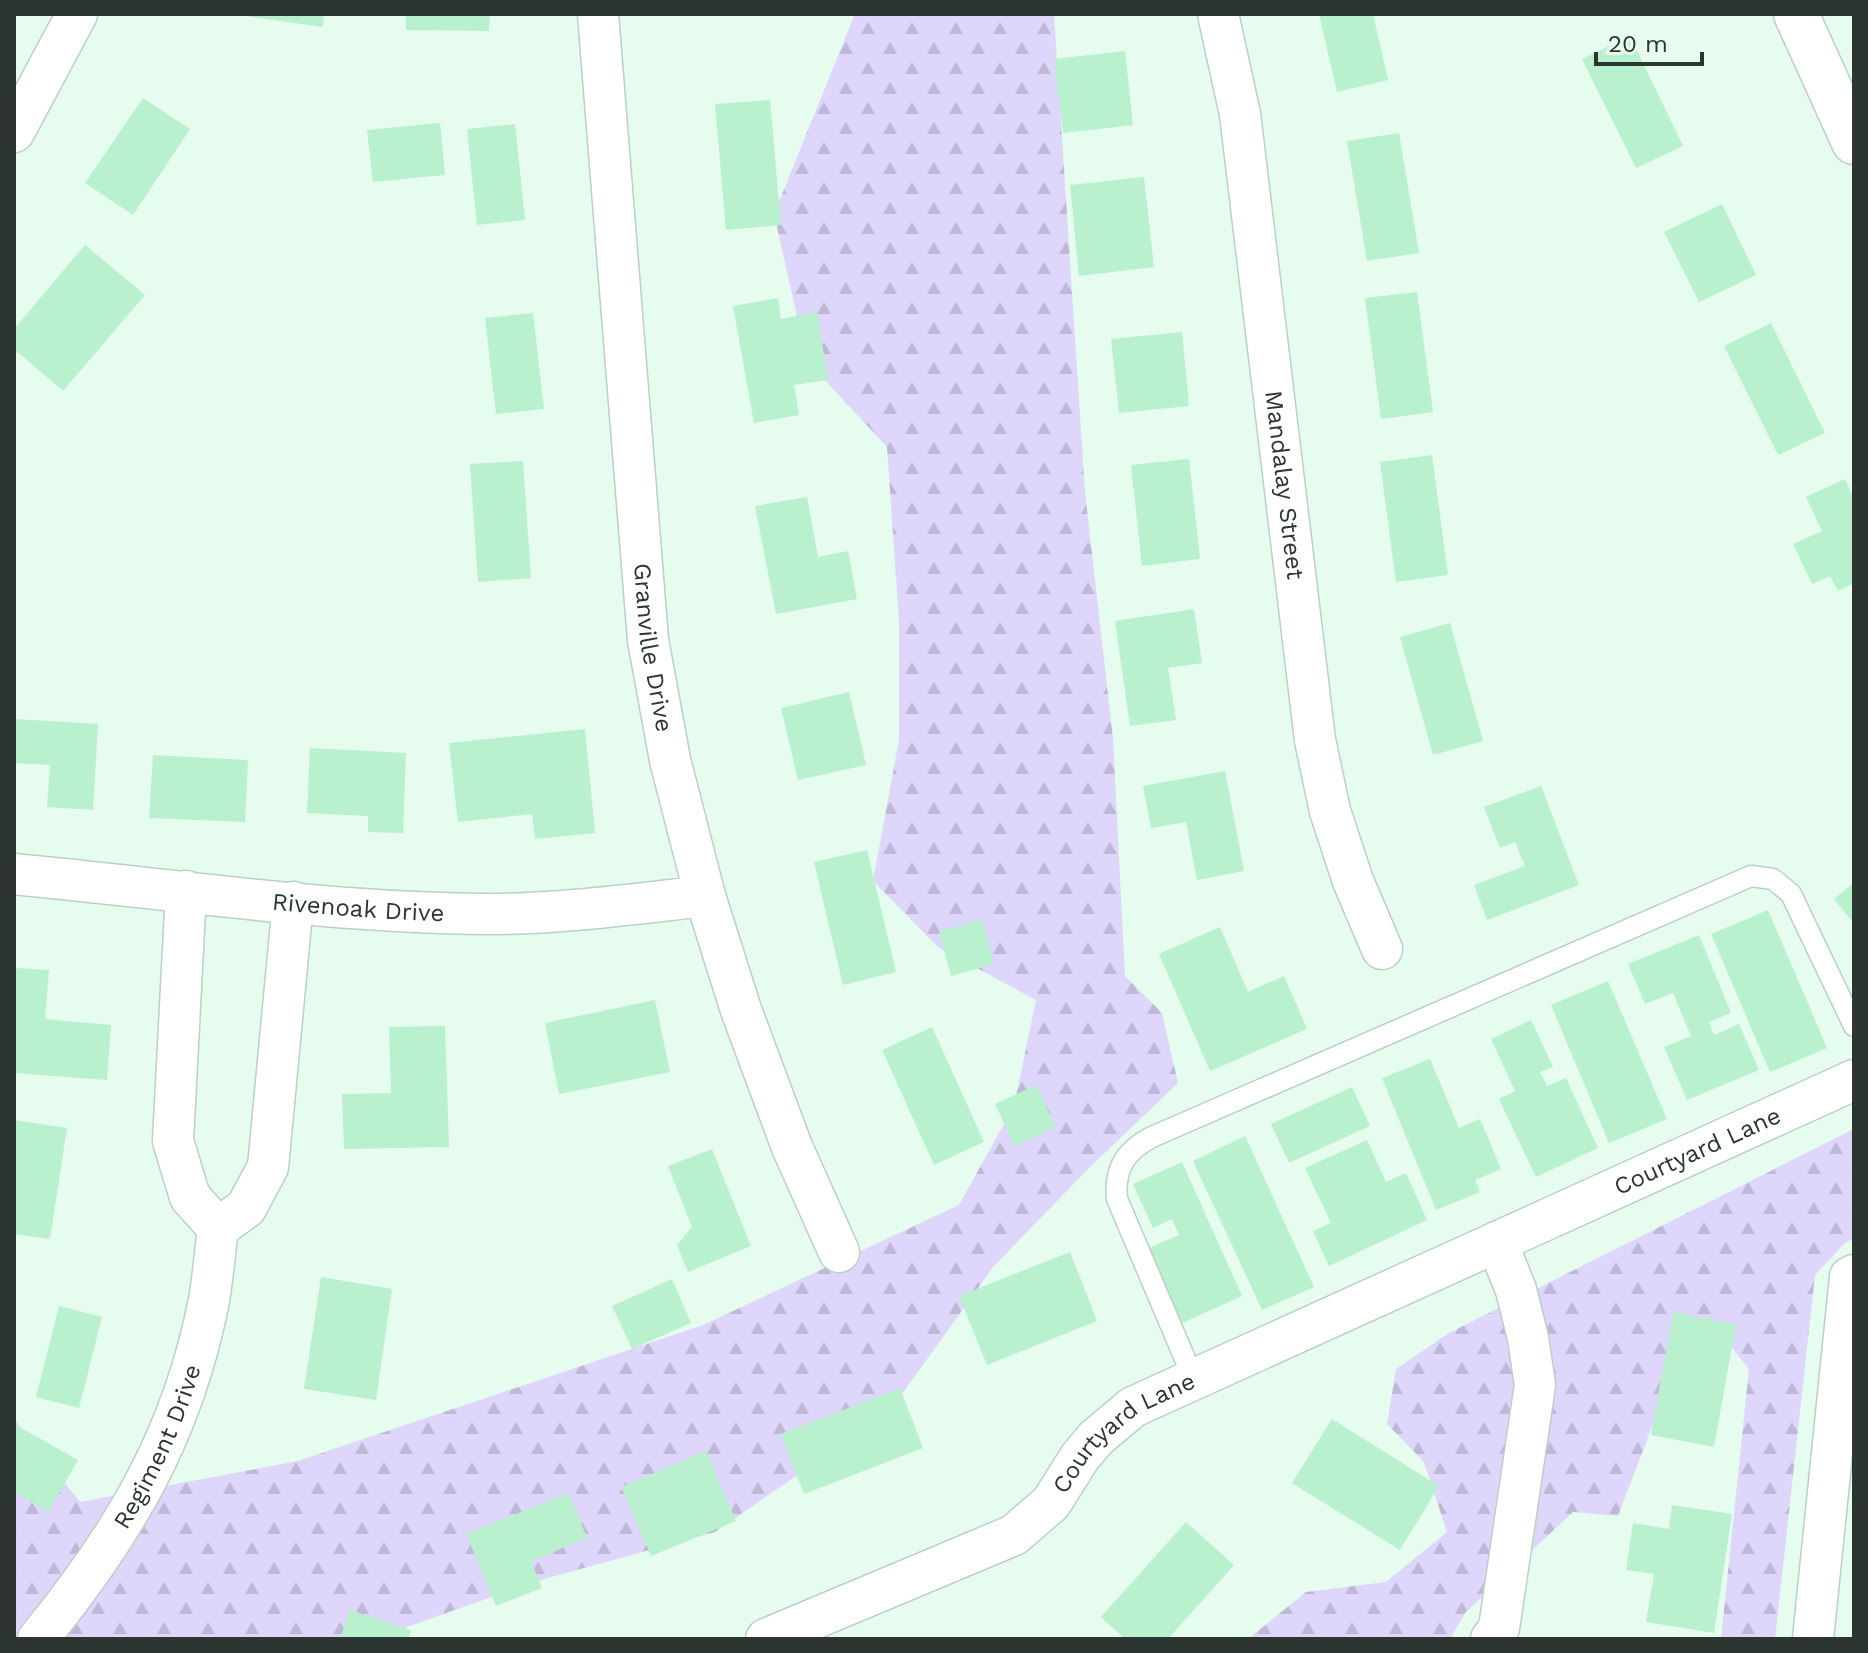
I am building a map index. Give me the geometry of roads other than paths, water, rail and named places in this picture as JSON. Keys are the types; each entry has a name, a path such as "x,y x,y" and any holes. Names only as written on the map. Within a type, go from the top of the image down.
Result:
{"main road":[{"path":"1796,14 1854,142"}],"street":[{"path":"14,132 77,14"},
{"name":"Granville Drive","path":"598,14 648,640 670,760 705,896 741,1010 787,1134 839,1252"},
{"name":"Mandalay Street","path":"1218,14 1240,114 1315,740 1330,811 1353,881 1382,949"},
{"name":"Rivenoak Drive","path":"14,874 365,910 488,914 585,910 705,896"},
{"path":"186,891 173,1141 190,1197 218,1228 246,1208 268,1167 293,902"},
{"name":"Courtyard Lane","path":"766,1639 1014,1535 1051,1503 1080,1457 1113,1421 1133,1407 1854,1080"},
{"name":"Regiment Drive","path":"38,1639 80,1588 122,1527 176,1417 209,1300 218,1228"},
{"path":"1491,1639 1499,1628 1535,1385 1516,1290 1497,1242"},
{"path":"1813,1639 1850,1277 1854,1275"}],"lane":[{"path":"1194,1380 1117,1199 1115,1181 1121,1165 1135,1146 1751,876 1773,879 1791,894 1854,1026"}]}
